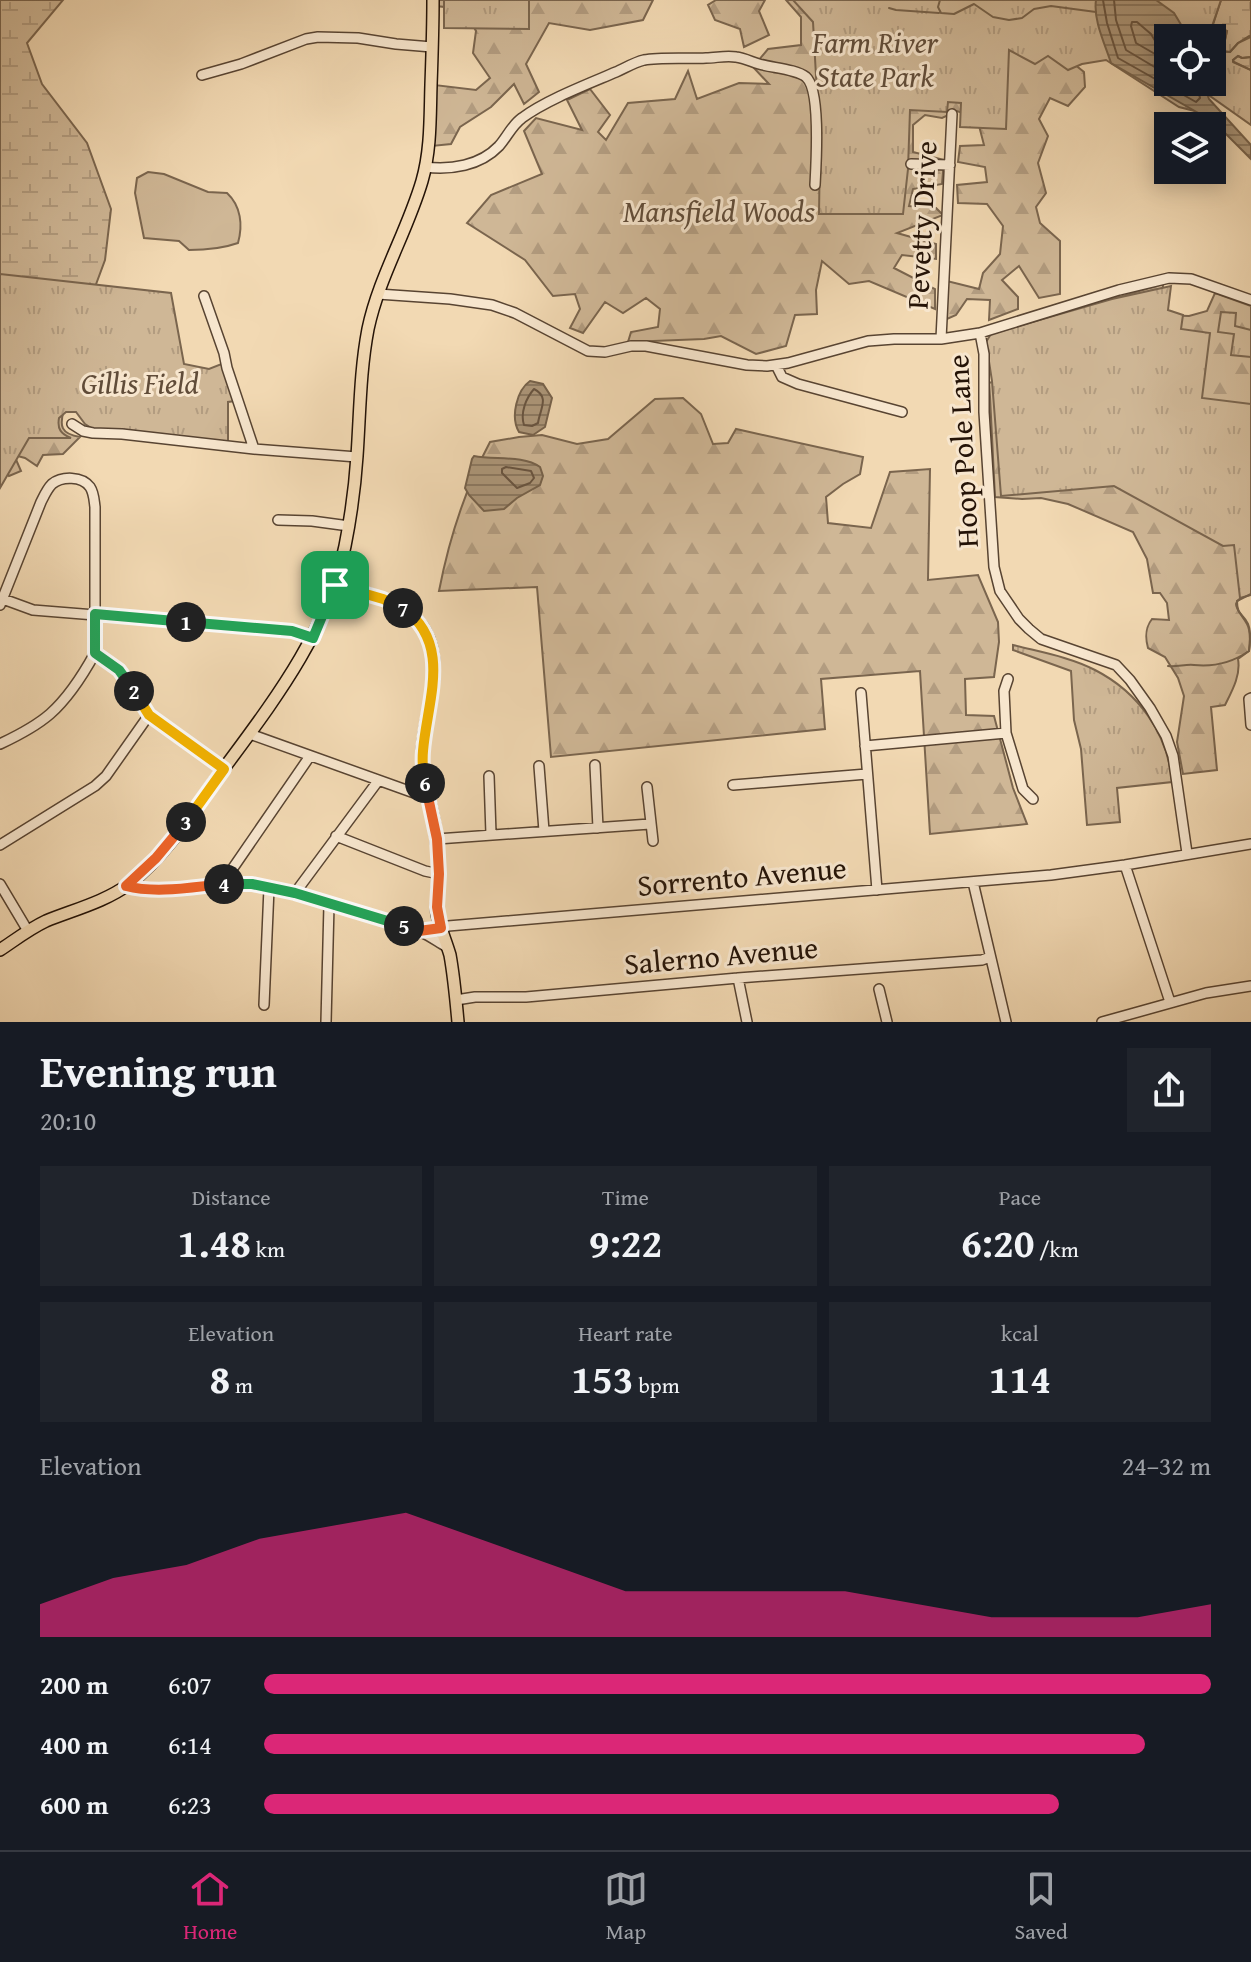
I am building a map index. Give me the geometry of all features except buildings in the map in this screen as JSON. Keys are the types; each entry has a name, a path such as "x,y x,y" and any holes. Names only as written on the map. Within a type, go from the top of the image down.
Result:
{"main road":[{"path":"0,950 28,931 126,886 156,858 280,693 313,638 335,585 349,526 369,326 425,167 430,131 433,0"},
{"path":"335,585 394,603 413,616 427,634 433,652 430,709 422,755 437,839 437,907 447,947 458,1022"}],"street":[{"path":"202,75 318,37 432,47"},
{"path":"425,167 455,168 478,161 491,154 522,118 576,89 644,60 726,56 793,71 810,81 816,105 815,185"},
{"name":"Pevetty Drive","path":"941,339 952,114"},
{"path":"911,164 950,165"},
{"path":"378,294 492,305 515,313 588,351 605,352 646,346 758,367 882,339 941,339 980,333 1119,290 1177,277 1198,281 1251,300"},
{"path":"204,296 254,449"},
{"name":"Hoop Pole Lane","path":"980,333 984,354 984,412 994,567 1000,591 1019,619 1041,639 1116,665 1150,708 1173,756 1187,853"},
{"path":"776,365 787,380 902,412"},
{"path":"72,424 93,433 357,457"},
{"path":"0,744 50,714 95,653 95,614 94,497 89,486 77,479 60,480 48,488 41,502 2,602 33,610 95,614 292,631 313,638"},
{"path":"278,520 349,526"},
{"path":"95,653 119,670 149,715 224,769"},
{"path":"1008,679 1004,691 1006,733 1023,789 1033,799"},
{"path":"861,693 877,890"},
{"path":"1250,698 1251,725"},
{"path":"0,845 95,786 106,776 149,715"},
{"path":"865,746 1006,733"},
{"path":"250,734 378,781 427,795"},
{"path":"222,884 310,756"},
{"path":"595,765 598,828"},
{"path":"539,766 544,831"},
{"path":"733,785 867,774"},
{"path":"489,776 491,834"},
{"path":"295,893 378,781"},
{"path":"647,787 653,841"},
{"path":"437,839 650,824"},
{"path":"336,836 439,874"},
{"name":"Sorrento Avenue","path":"419,931 1047,876 1251,844"},
{"path":"1125,865 1170,1002"},
{"path":"973,882 1006,1022"},
{"path":"0,884 28,931"},
{"path":"126,886 163,890 252,884 295,893 419,931 447,947"},
{"path":"264,1005 269,888"},
{"path":"326,1022 329,905"},
{"name":"Salerno Avenue","path":"456,1000 526,997 990,957"},
{"path":"738,978 747,1022"},
{"path":"1102,1022 1206,993 1251,986"},
{"path":"879,989 887,1022"}],"green space":[{"path":"0,0 63,0 27,43 42,84 87,143 111,209 105,260 72,349 0,383"},
{"path":"436,0 653,0 643,20 590,30 549,23 526,64 539,92 524,104 514,84 491,107 460,127 451,144 432,146 435,85 476,90 490,78 473,53 476,31 463,9 436,6"},
{"path":"444,0 529,0 529,29 444,28"},
{"path":"716,0 765,0 759,11 769,35 744,47 740,29 715,20 708,5"},
{"name":"Mansfield Woods","path":"786,0 874,0 1059,52 1084,72 1085,87 1068,106 1050,98 1039,119 1048,136 1038,163 1046,193 1036,207 1040,223 1060,241 1060,294 1039,298 1019,266 1002,280 1018,297 1018,309 989,320 990,300 967,299 956,315 947,319 947,281 979,289 983,273 1000,254 1003,226 987,204 958,203 957,185 987,182 985,167 958,162 960,146 984,145 977,118 957,111 942,118 925,115 913,125 913,152 944,160 942,184 913,189 909,206 936,208 943,215 897,233 936,244 936,259 902,255 894,268 935,289 935,309 869,281 849,284 822,261 816,290 817,314 795,315 786,346 756,354 721,336 628,342 631,332 658,327 660,309 646,298 623,313 605,302 583,333 570,328 580,309 575,294 553,296 525,260 467,223 491,195 542,174 524,131 536,118 582,130 567,100 590,89 610,115 598,132 606,140 628,103 675,99 688,71 697,99 739,83 769,84 753,67 768,49 801,45 801,17"},
{"name":"Farm River State Park","path":"793,0 1221,0 1213,24 1154,24 1154,91 1106,60 1068,70 1048,56 1035,64 1009,50 1006,129 960,127 961,103 948,102 947,112 910,110 903,214 819,214 820,148 813,22"},
{"path":"1221,0 1251,0 1251,85 1226,61 1226,24 1213,24"},
{"name":"Farm River State Park","path":"1251,37 1251,57 1238,56 1233,60 1251,70 1251,125 1210,96 1226,96 1226,52"},
{"name":"Farm River State Park","path":"1162,96 1206,96 1195,111 1179,107"},
{"path":"148,172 164,174 208,192 227,193 240,216 238,243 189,250 179,241 144,238 135,193 137,178"},
{"name":"Gillis Field","path":"0,274 171,293 184,364 209,369 224,363 236,401 228,402 228,442 93,429 76,412 66,412 59,418 59,428 71,438 29,438 0,488"},
{"path":"1163,284 1162,315 1189,316 1207,311 1215,293 1251,306 1251,594 1236,603 1249,630 1249,651 1238,659 1237,677 1225,705 1211,707 1217,770 1183,774 1177,742 1184,696 1178,678 1165,657 1148,648 1146,640 1152,619 1169,620 1167,603 1160,593 1153,593 1147,559 1133,532 1068,504 1041,498 995,497 989,383 998,380 1014,328"},
{"path":"1171,286 1168,310 1183,315 1181,329 1210,333 1202,398 1251,404 1251,595 1240,598 1234,545 1223,546 1114,486 1001,496 986,342 991,334 1112,299"},
{"path":"1221,312 1236,313 1235,326 1251,330 1251,357 1231,355 1234,334 1218,332"},
{"path":"683,398 701,414 713,444 728,443 736,429 863,457 860,474 826,497 828,523 871,528 890,472 930,469 928,580 978,575 998,622 999,642 994,677 965,679 966,715 994,716 1013,788 1027,824 930,834 920,671 821,679 825,729 551,757 537,587 439,591 466,496 490,442 542,435 577,444 608,439 655,399"},
{"path":"64,410 63,428 69,434 80,437 63,454 43,455 37,466 14,455 21,471 9,476 0,466 8,437"},
{"path":"1013,645 1085,665 1125,690 1157,731 1172,782 1117,788 1120,822 1087,825 1071,671 1013,650"}],"water":[{"path":"1096,0 1156,0 1174,13 1181,24 1154,24 1154,88 1111,63"},
{"path":"1169,96 1208,96 1221,112 1197,112"},
{"path":"1226,118 1251,145 1251,159 1226,134"},
{"path":"530,381 543,384 552,398 545,427 533,435 519,432 515,419 518,397"},
{"path":"474,456 533,463 540,467 543,476 540,485 504,509 484,511 465,488"}],"waterway":[{"path":"940,0 938,7 941,13 954,14 974,4 993,17 1009,20 1022,18 1034,9 1051,6 1096,12"},
{"path":"889,8 939,13"},
{"path":"1226,31 1226,36"},
{"path":"1226,52 1251,37"},
{"path":"1251,57 1238,56 1233,60 1251,70"},
{"path":"1168,666 1216,664 1249,651 1249,627 1239,612 1237,601 1251,594"}],"route":[{"path":"335,585 405,609 420,623 430,642 433,652 432,693 422,755 437,839 437,913 441,928 419,931 295,893 252,884 163,890 126,886 156,858 224,769 149,715 119,670 95,653 95,614 292,631 313,638 335,585"}]}
